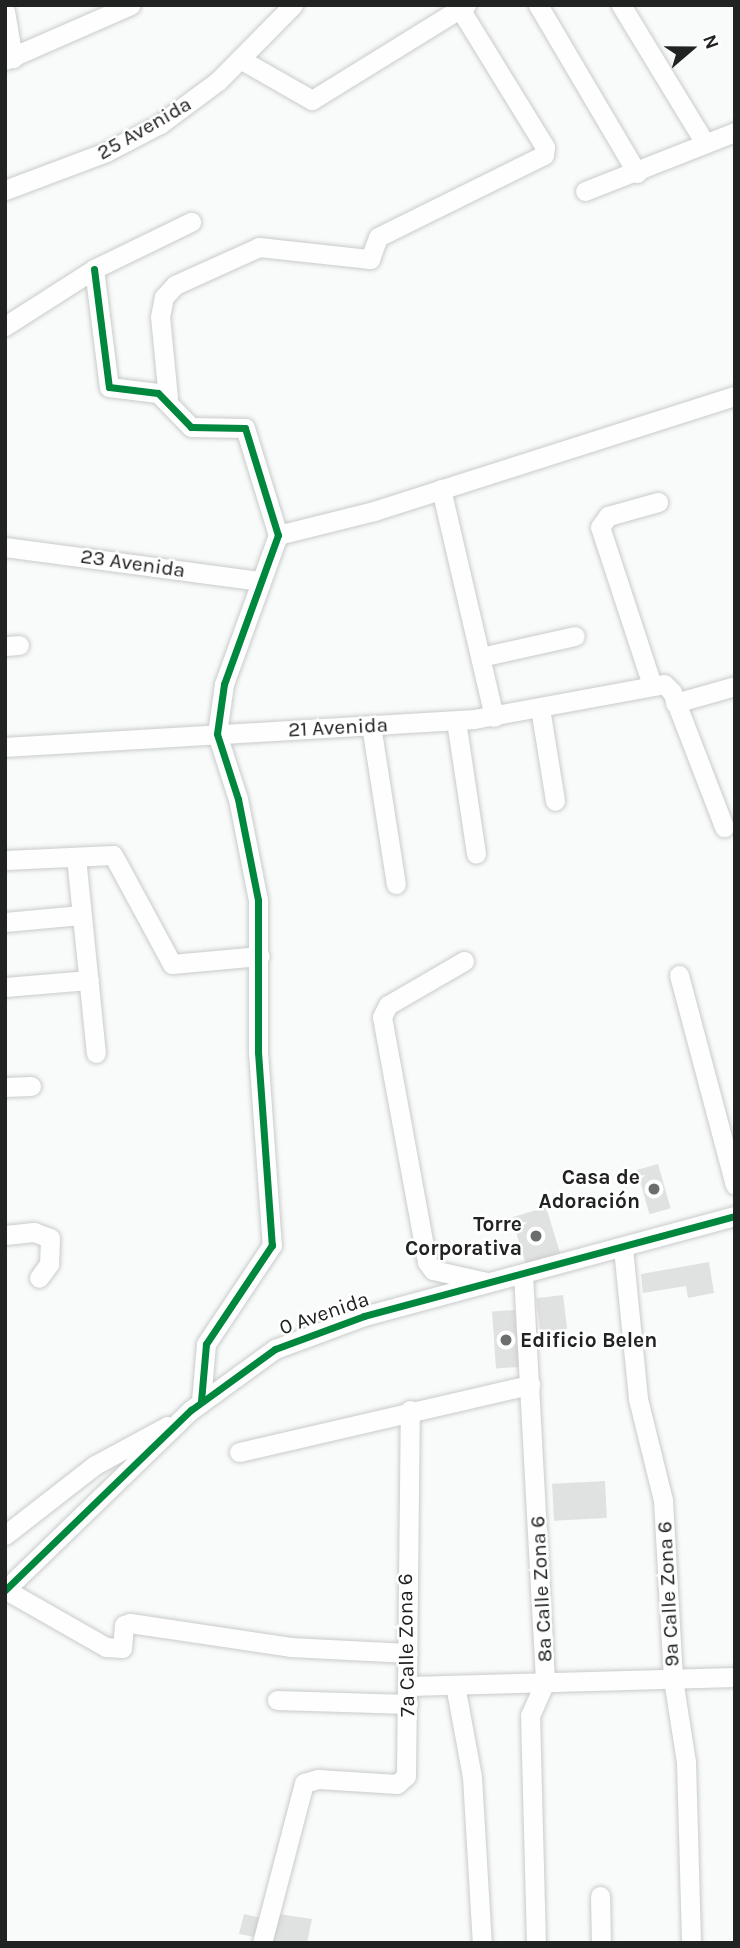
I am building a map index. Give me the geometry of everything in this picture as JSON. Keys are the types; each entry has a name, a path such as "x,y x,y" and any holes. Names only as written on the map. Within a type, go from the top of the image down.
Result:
{"street":[{"name":"25 Avenida","path":"5,190 106,152 160,124 240,60 293,5"},
{"path":"538,5 637,173"},
{"path":"621,5 705,143"},
{"path":"5,11 9,59 126,7"},
{"path":"196,1405 206,1344 272,1245 258,1052 260,956 249,848 217,734 224,684 278,535 248,431 238,425 188,426 168,398 160,317 164,297 175,285 259,247 370,259 377,237 544,155 545,148 463,7 313,100 240,60"},
{"path":"585,191 637,173 735,132"},
{"path":"5,326 94,269 191,222"},
{"path":"94,269 109,387 149,390 168,398"},
{"path":"278,535 441,489 735,396"},
{"path":"441,489 495,717"},
{"path":"659,502 608,516 600,527 665,691 724,827"},
{"name":"23 Avenida","path":"5,547 261,581"},
{"path":"481,657 575,636"},
{"name":"21 Avenida","path":"5,747 456,721 665,691 735,686"},
{"path":"540,708 555,801"},
{"path":"456,721 477,854"},
{"path":"371,725 396,884"},
{"path":"76,857 96,1053"},
{"path":"5,860 116,857 172,964 260,956"},
{"path":"5,922 81,915"},
{"path":"464,961 388,1005 382,1017 427,1262 433,1270 488,1282"},
{"path":"679,975 735,1185"},
{"path":"5,987 89,980"},
{"path":"5,1087 31,1086"},
{"name":"0 Avenida","path":"5,1535 96,1465 196,1405 293,1340 488,1282 735,1216"},
{"path":"5,1235 34,1232 50,1238 49,1264 39,1278"},
{"name":"9a Calle Zona 6","path":"623,1248 638,1399 663,1500 673,1679 687,1762 691,1943"},
{"name":"8a Calle Zona 6","path":"523,1274 545,1682 530,1715 536,1943"},
{"path":"239,1452 410,1410 530,1385"},
{"name":"0 Avenida","path":"5,1590 196,1405"},
{"name":"7a Calle Zona 6","path":"262,1943 307,1781 402,1782 408,1695 405,1512 410,1410"},
{"path":"5,1590 106,1647 122,1648 124,1625 130,1623 290,1647 408,1653"},
{"path":"277,1700 408,1695 455,1685 735,1677"},
{"path":"455,1685 470,1757 482,1943"},
{"path":"600,1896 601,1943"}],"building":[{"name":"Casa de Adoración","path":"658,1164 671,1208 650,1214 637,1170"},
{"name":"Torre Corporativa","path":"546,1207 561,1255 526,1265 512,1218"},
{"path":"709,1262 714,1293 688,1298 686,1286 643,1293 641,1274"},
{"path":"563,1295 567,1329 540,1332 536,1298"},
{"name":"Edificio Belen","path":"515,1310 519,1367 496,1368 492,1312"},
{"path":"605,1481 607,1518 554,1521 552,1484"},
{"path":"272,1913 312,1919 307,1943 264,1943"},
{"path":"244,1914 262,1918 260,1938 239,1934"}],"cycle path":[{"path":"94,269 109,387 158,393 191,427 245,428 278,535 224,684 217,734 238,799 258,900 258,1052 272,1245 206,1344 201,1401"},
{"path":"5,1590 191,1410 275,1349 364,1316 735,1216"}],"place":[{"name":"Casa de Adoración","path":"654,1189"},
{"name":"Torre Corporativa","path":"536,1236"},
{"name":"Edificio Belen","path":"506,1340"}]}
